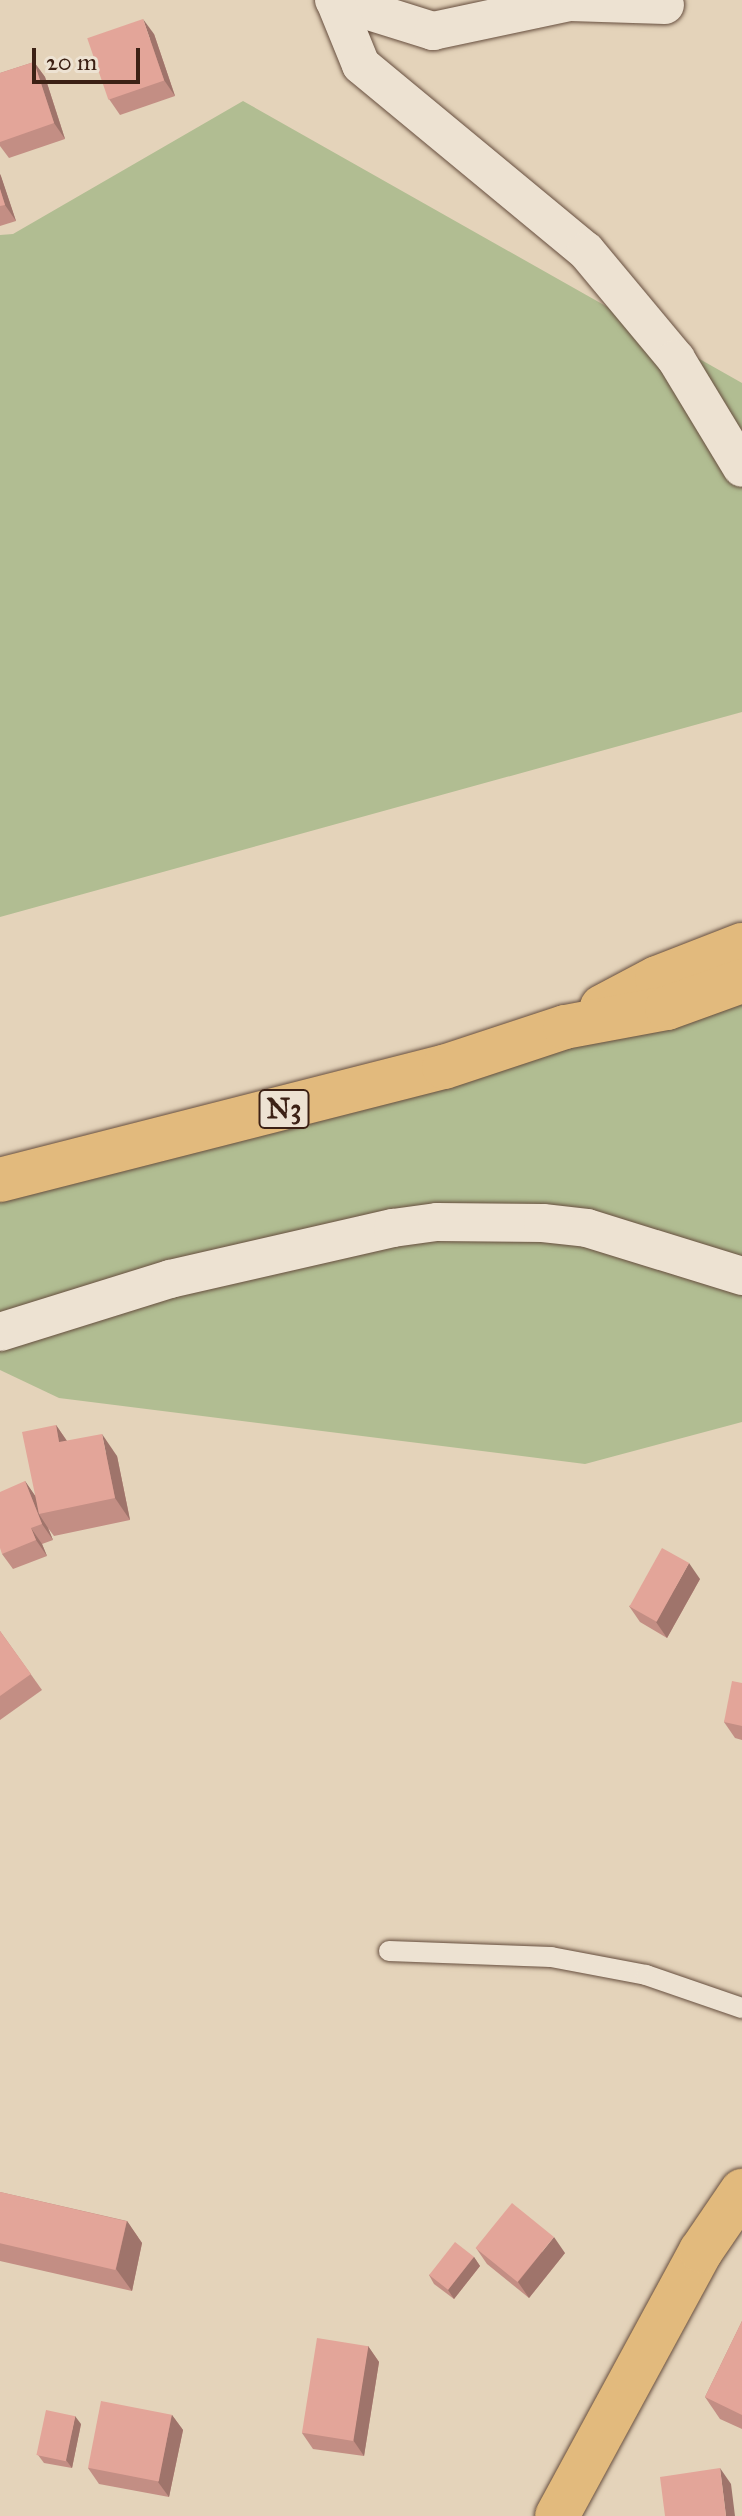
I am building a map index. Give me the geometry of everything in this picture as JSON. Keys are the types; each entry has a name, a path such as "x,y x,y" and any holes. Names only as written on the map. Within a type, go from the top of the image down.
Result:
{"main road":[{"name":"N3","path":"565,1027 657,978 742,945"},
{"name":"N3","path":"0,1180 444,1067 565,1027 667,1008 742,981"},
{"path":"557,2516 701,2251 742,2191"}],"street":[{"path":"334,0 433,31 570,2 665,5"},
{"path":"334,0 361,65 586,251 676,359 742,468"},
{"path":"0,1332 170,1279 393,1228 437,1222 543,1223 587,1228 742,1276"}],"lane":[{"path":"389,1951 551,1957 646,1975 742,2008"}],"green space":[{"path":"243,101 742,383 742,712 0,917 0,235 13,234"},
{"path":"742,961 742,1422 585,1464 59,1398 0,1370 0,1172"}],"building":[{"path":"143,19 164,80 108,100 87,38"},
{"path":"34,62 54,123 0,142 0,73"},
{"path":"0,189 5,205 0,206"},
{"path":"56,1425 59,1442 102,1434 115,1498 39,1514 22,1432"},
{"path":"25,1481 42,1524 31,1528 36,1540 2,1554 0,1492"},
{"path":"662,1548 689,1563 657,1622 630,1607"},
{"path":"0,1631 31,1674 0,1696"},
{"path":"732,1681 742,1683 742,1726 724,1722"},
{"path":"0,2192 127,2221 115,2270 0,2243"},
{"path":"512,2203 554,2237 517,2282 475,2248"},
{"path":"455,2242 474,2257 448,2290 429,2275"},
{"path":"742,2321 742,2415 705,2397"},
{"path":"317,2338 368,2346 353,2441 302,2433"},
{"path":"101,2401 172,2415 159,2481 88,2468"},
{"path":"46,2410 75,2416 66,2461 36,2455"},
{"path":"720,2468 726,2516 665,2516 660,2477"}]}
